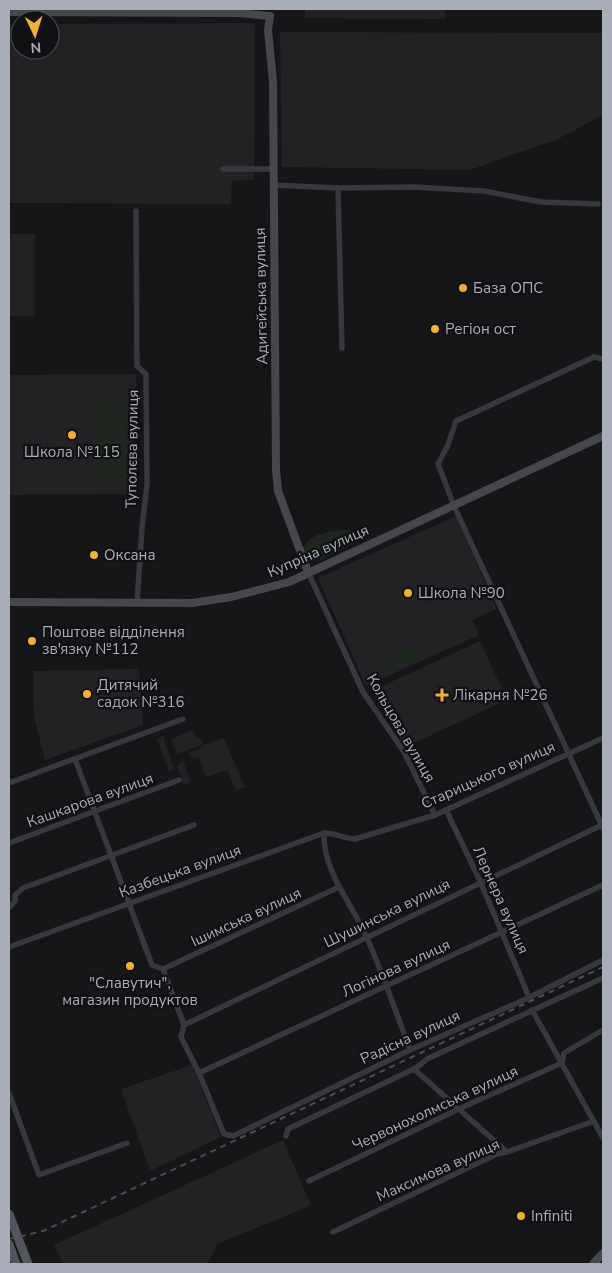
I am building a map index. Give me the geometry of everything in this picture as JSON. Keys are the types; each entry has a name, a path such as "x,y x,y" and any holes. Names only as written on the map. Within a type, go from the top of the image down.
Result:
{"main road":[{"path":"9,1214 28,1264"},
{"path":"9,1244 16,1264"}],"street":[{"name":"Адигейська вулиця","path":"9,12 238,13 270,16 268,30 273,82 277,484 308,572"},
{"path":"223,170 273,169"},
{"path":"273,185 338,188 414,187 484,191 541,202 598,204"},
{"path":"338,188 342,348"},
{"name":"Туполєва вулиця","path":"136,211 137,366 146,374 147,484 137,603"},
{"path":"602,827 454,506 438,464 448,445 456,421 594,357 603,358"},
{"name":"Купріна вулиця","path":"9,602 192,603 266,589 289,582 603,436"},
{"name":"Кольцова вулиця","path":"308,572 362,692 404,752 435,815"},
{"path":"9,784 183,719"},
{"name":"Старицького вулиця","path":"324,832 355,839 435,815 603,738"},
{"path":"75,759 113,855 152,965 163,969 184,1025 181,1037 199,1073"},
{"name":"Кашкарова вулиця","path":"9,843 179,780"},
{"name":"Лернера вулиця","path":"446,810 480,881 528,998"},
{"path":"9,908 15,901 15,895 23,888 194,825"},
{"name":"Шушинська вулиця","path":"184,1025 480,881 602,827"},
{"path":"324,832 324,848 339,887 367,936 410,1050"},
{"name":"Казбецька вулиця","path":"9,947 130,901 324,832"},
{"name":"Логінова вулиця","path":"199,1073 603,885"},
{"name":"Ішимська вулиця","path":"163,969 339,887"},
{"name":"Радісна вулиця","path":"199,1073 224,1134 233,1136 410,1050 528,998 603,960"},
{"name":"Радісна вулиця","path":"286,1136 288,1129 414,1069 428,1059 603,978"},
{"path":"532,1010 603,1138"},
{"path":"562,1063 564,1053 603,1030"},
{"name":"Червонохолмська вулиця","path":"309,1181 459,1109 562,1063"},
{"path":"414,1069 507,1152"},
{"path":"9,1093 39,1175 127,1143"},
{"name":"Максимова вулиця","path":"332,1232 489,1158 594,1121"},
{"path":"593,1264 603,1253"}],"shaded area":[{"path":"305,9 445,9 445,19 305,18"},
{"path":"255,23 254,180 232,181 231,204 9,203 9,25 10,60 60,60 60,24"},
{"path":"280,32 603,33 603,115 558,139 470,170 282,167"},
{"path":"9,234 35,234 35,316 9,316"},
{"name":"Школа №115","path":"136,374 134,494 9,495 9,375"},
{"path":"103,401 116,401 125,410 125,471 123,475 114,481 100,478 95,471 96,409"},
{"name":"Школа №90","path":"456,516 497,609 472,620 479,635 366,686 318,578"},
{"path":"354,531 359,541 321,559 306,556 303,549 314,537 326,532"},
{"name":"Лікарня №26","path":"480,641 507,700 403,748 376,689"},
{"path":"412,646 418,660 396,670 390,656"},
{"name":"Дитячий садок №316","path":"139,669 143,725 45,760 34,717 33,671"},
{"path":"193,730 197,739 201,738 203,744 177,754 171,739"},
{"path":"163,736 174,769 169,771 157,739"},
{"path":"224,738 245,787 236,790 227,770 206,777 199,757 192,759 189,753 201,749 200,746"},
{"path":"183,761 191,782 184,785 177,766"},
{"path":"192,1065 221,1137 150,1171 121,1089"},
{"path":"283,1140 311,1205 218,1244 207,1264 63,1264 54,1245"}],"railway":[{"path":"9,1239 43,1231 603,967"}],"place":[{"name":"База ОПС","path":"463,288"},
{"name":"Регіон ост","path":"435,329"},
{"name":"Школа №115","path":"72,435"},
{"name":"Оксана","path":"94,555"},
{"name":"Школа №90","path":"408,593"},
{"name":"Поштове відділення зв'язку №112","path":"32,641"},
{"name":"Дитячий садок №316","path":"87,694"},
{"name":"Лікарня №26","path":"442,695"},
{"name":"\"Славутич\", магазин продуктов","path":"130,966"},
{"name":"Infiniti","path":"521,1216"}]}
